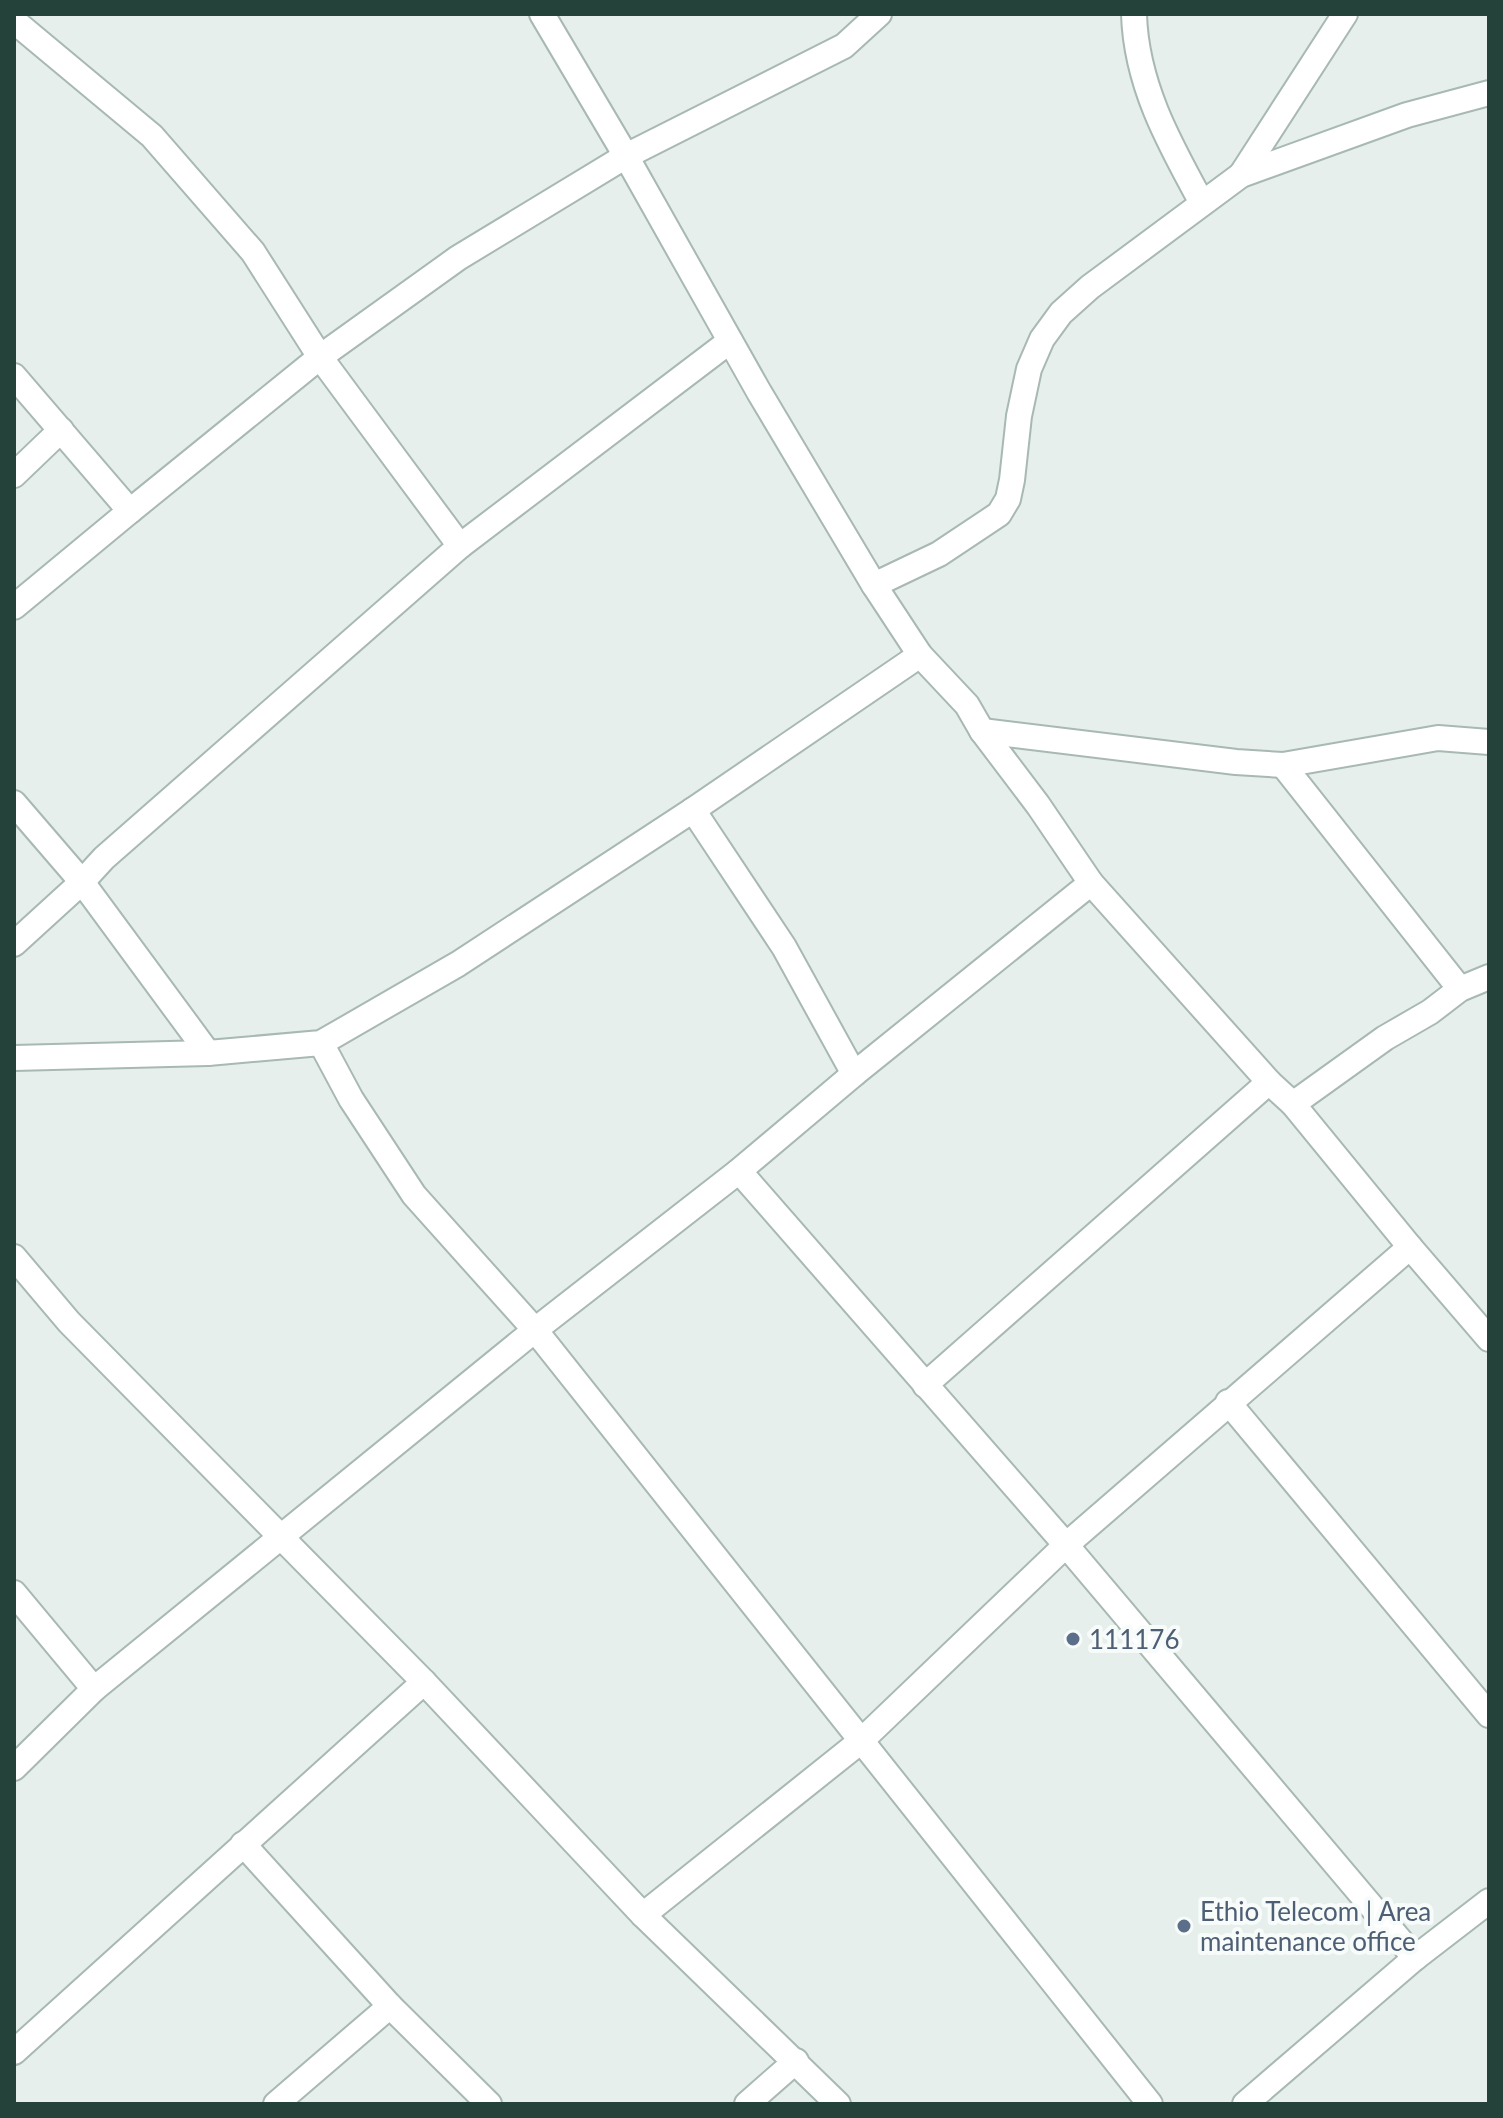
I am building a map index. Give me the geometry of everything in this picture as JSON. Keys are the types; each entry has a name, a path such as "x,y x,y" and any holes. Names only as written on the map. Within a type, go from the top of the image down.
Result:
{"street":[{"path":"542,14 730,341 874,585 920,655 967,705 982,731 1091,883 1269,1082 1293,1104 1489,1339"},
{"path":"14,607 320,357 458,258 626,156 844,46 879,14"},
{"path":"1134,14 1134,36 1148,94 1167,138 1202,203"},
{"path":"1241,175 1345,14"},
{"path":"14,21 152,136 253,252 320,357 460,546"},
{"path":"874,585 939,554 999,514 1008,499 1012,480 1019,416 1029,369 1042,339 1061,313 1090,287 1241,175 1407,115 1489,93"},
{"path":"14,944 104,858 460,546 730,341"},
{"path":"14,376 130,511"},
{"path":"14,475 61,430"},
{"path":"14,1058 208,1053 321,1043 458,964 693,810 920,655"},
{"path":"982,731 1283,765 1438,738 1489,742"},
{"path":"1283,765 1460,989"},
{"path":"14,803 82,882 208,1053"},
{"path":"693,810 784,947 854,1074"},
{"path":"14,1768 94,1689 535,1330 739,1171 1091,883"},
{"path":"1293,1104 1460,989 1489,977"},
{"path":"321,1043 351,1099 414,1195 535,1330 1150,2104"},
{"path":"925,1385 1269,1082"},
{"path":"739,1171 1066,1545 1415,1958"},
{"path":"643,1915 861,1741 1066,1545 1410,1247"},
{"path":"14,1257 69,1322 283,1536 643,1915 838,2104"},
{"path":"1228,1402 1489,1715"},
{"path":"14,1593 94,1689"},
{"path":"14,2052 424,1682"},
{"path":"243,1844 390,2006 489,2104"},
{"path":"1245,2104 1415,1958 1489,1901"},
{"path":"276,2104 390,2006"},
{"path":"747,2104 796,2061"}],"place":[{"name":"111176","path":"1073,1639"},
{"name":"Ethio Telecom | Area maintenance office","path":"1184,1926"}]}
